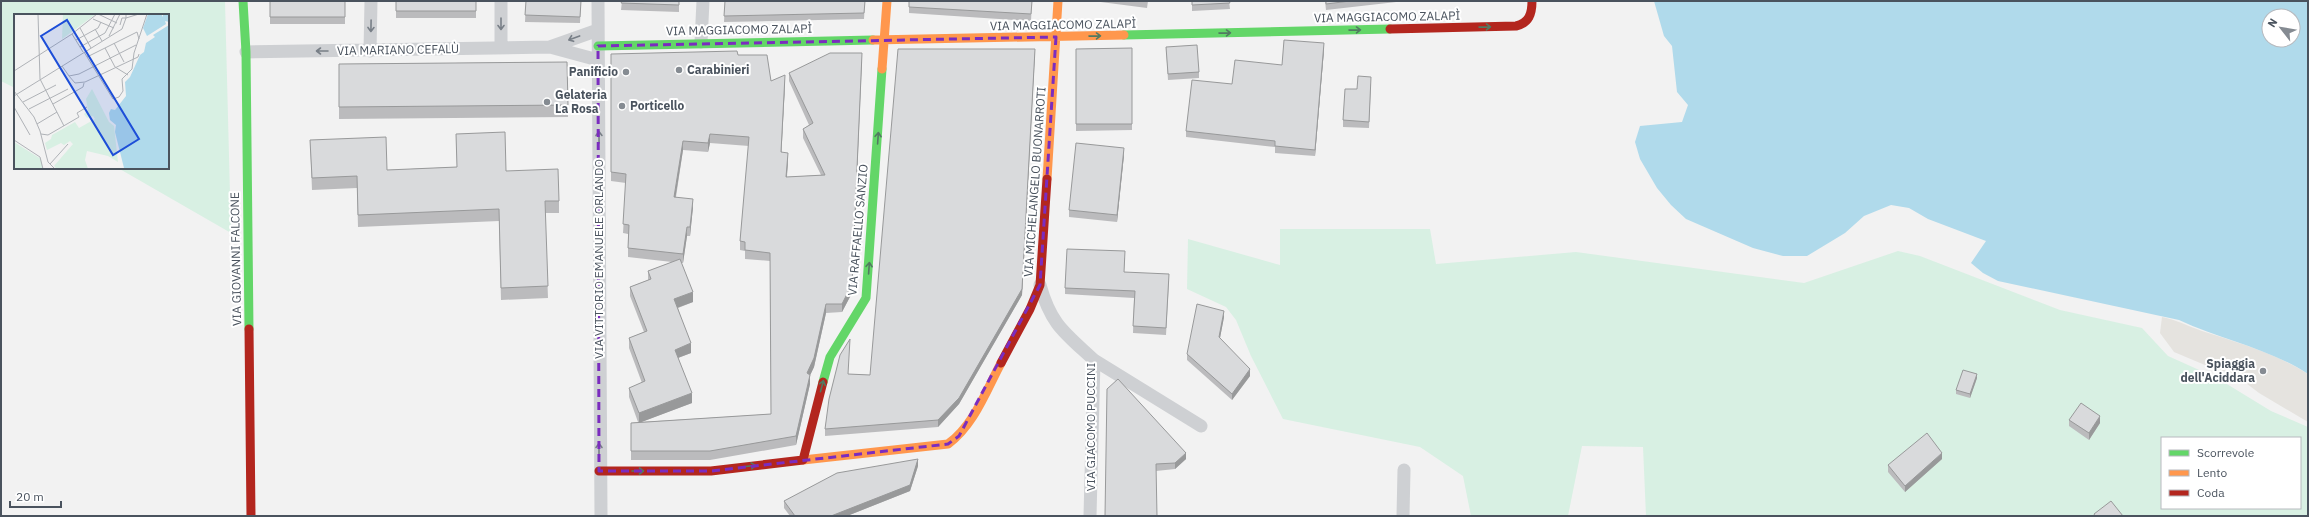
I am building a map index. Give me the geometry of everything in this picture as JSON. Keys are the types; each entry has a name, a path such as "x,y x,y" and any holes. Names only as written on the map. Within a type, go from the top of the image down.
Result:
{"street":[{"name":"VIA GIOVANNI FALCONE","path":"243,1 246,52 251,516"},
{"path":"370,51 371,1"},
{"path":"501,1 501,48"},
{"name":"VIA VITTORIO EMANUELE ORLANDO","path":"598,1 600,516"},
{"path":"701,42 703,1"},
{"name":"VIA RAFFAELLO SANZIO","path":"804,460 830,357 866,298 887,1"},
{"name":"VIA MICHELANGELO BUONARROTI","path":"804,460 933,447 948,444 959,436 968,425 1030,309 1040,286 1058,1"},
{"name":"VIA MAGGIACOMO ZALAPÌ","path":"598,46 701,42 1056,37 1516,26 1527,21 1531,14 1532,1"},
{"name":"VIA MARIANO CEFALÙ","path":"550,47 598,30"},
{"name":"VIA MARIANO CEFALÙ","path":"246,52 550,47 598,60"},
{"name":"VIA GIACOMO PUCCINI","path":"1040,286 1046,308 1056,325 1094,360 1090,516"},
{"path":"1094,360 1201,426"},
{"path":"599,471 711,471 804,460"},
{"path":"1403,516 1404,470"}],"highlighted area":[{"path":"1056,37 1040,285 959,436 948,444 711,471 599,471 598,46"}],"green space":[{"path":"1,1 225,1 231,233 120,169 169,169 169,14 14,14 14,88 1,81"},
{"path":"1280,229 1430,229 1436,264 1576,252 1804,283 1898,251 1920,256 2060,310 2142,328 2168,356 2217,378 2271,411 2308,427 2308,516 1646,516 1643,447 1582,446 1568,516 1471,516 1463,476 1420,447 1283,419 1251,356 1236,320 1226,307 1187,289 1188,239 1280,265"}],"sand":[{"name":"Spiaggia dell'Aciddara","path":"2162,317 2178,321 2202,331 2270,354 2308,374 2308,422 2259,393 2234,374 2212,368 2174,352 2160,333"}],"water":[{"path":"1654,1 2308,1 2308,374 2277,357 2179,320 1998,281 1983,273 1971,263 1986,241 1928,219 1909,208 1891,205 1864,216 1845,233 1807,256 1783,256 1753,248 1686,219 1671,205 1657,188 1640,159 1635,142 1640,126 1682,122 1688,105 1677,92 1672,46 1664,36"}],"building":[{"path":"270,1 345,1 345,17 270,17"},
{"path":"396,1 476,1 476,11 396,11"},
{"path":"526,1 581,1 580,17 525,15"},
{"path":"622,1 679,1 679,5 621,3"},
{"path":"725,1 865,1 864,13 724,16"},
{"path":"909,1 1032,1 1031,14 909,7"},
{"path":"1192,1 1229,1 1230,3 1192,5"},
{"path":"1326,1 1350,1 1326,4"},
{"path":"1284,40 1324,43 1315,150 1275,146 1275,141 1186,131 1192,80 1232,84 1235,60 1282,65"},
{"path":"1197,45 1199,72 1168,74 1166,47"},
{"path":"1132,48 1132,124 1076,124 1076,49"},
{"path":"898,49 1035,49 1022,289 959,398 938,420 825,429 829,399 840,355 850,339 848,374 870,375"},
{"path":"737,51 738,55 767,55 771,81 785,75 781,152 788,153 786,177 825,175 803,129 813,123 789,73 830,53 862,53 852,284 842,304 826,304 814,358 807,373 810,375 796,436 710,451 631,451 631,423 771,414 770,253 745,250 745,242 740,241 749,137 710,134 708,143 683,141 674,197 693,199 690,227 687,227 683,254 628,248 629,225 623,224 626,174 611,172 611,54"},
{"path":"567,62 568,105 339,107 339,64"},
{"path":"1358,76 1371,77 1369,122 1343,120 1345,89 1357,89"},
{"path":"505,132 506,171 558,169 559,201 545,201 548,286 501,288 499,209 358,215 357,176 312,178 310,140 386,137 387,170 457,167 456,134"},
{"path":"1076,143 1124,148 1117,215 1069,210"},
{"path":"1067,249 1125,251 1124,272 1169,274 1166,328 1133,326 1135,291 1065,288"},
{"path":"680,259 693,292 674,299 691,343 675,350 692,393 639,413 629,388 645,381 629,338 647,331 630,287 651,279 648,271"},
{"path":"1197,304 1224,311 1219,337 1250,369 1232,394 1187,354"},
{"path":"1963,370 1977,374 1970,394 1956,390"},
{"path":"1118,379 1186,453 1175,463 1156,464 1157,516 1105,516 1107,389"},
{"path":"2081,403 2100,416 2089,433 2069,420"},
{"path":"1927,433 1942,453 1905,486 1888,465"},
{"path":"918,459 910,485 831,516 795,516 784,501 837,473"},
{"path":"2111,501 2123,516 2095,516 2094,514"}],"traffic: fast":[{"path":"243,1 246,52 249,329"},
{"path":"1124,35 1390,29"},
{"path":"598,46 873,40"},
{"path":"823,382 830,357 866,298 882,69"}],"traffic: slow":[{"path":"882,69 887,1"},
{"path":"1047,179 1058,1"},
{"path":"873,40 1124,35"},
{"path":"803,460 948,444 965,427 979,407 1001,363"}],"traffic: jam":[{"path":"1390,29 1516,26 1524,23 1529,17 1532,1"},
{"path":"1001,363 1030,309 1040,285 1047,179"},
{"path":"249,329 251,516"},
{"path":"599,471 711,471 803,460 823,382"}],"place":[{"name":"Carabinieri","path":"679,70"},
{"name":"Panificio","path":"626,72"},
{"name":"Gelateria La Rosa","path":"547,102"},
{"name":"Porticello","path":"622,106"},
{"name":"Spiaggia dell'Aciddara","path":"2263,371"}]}
